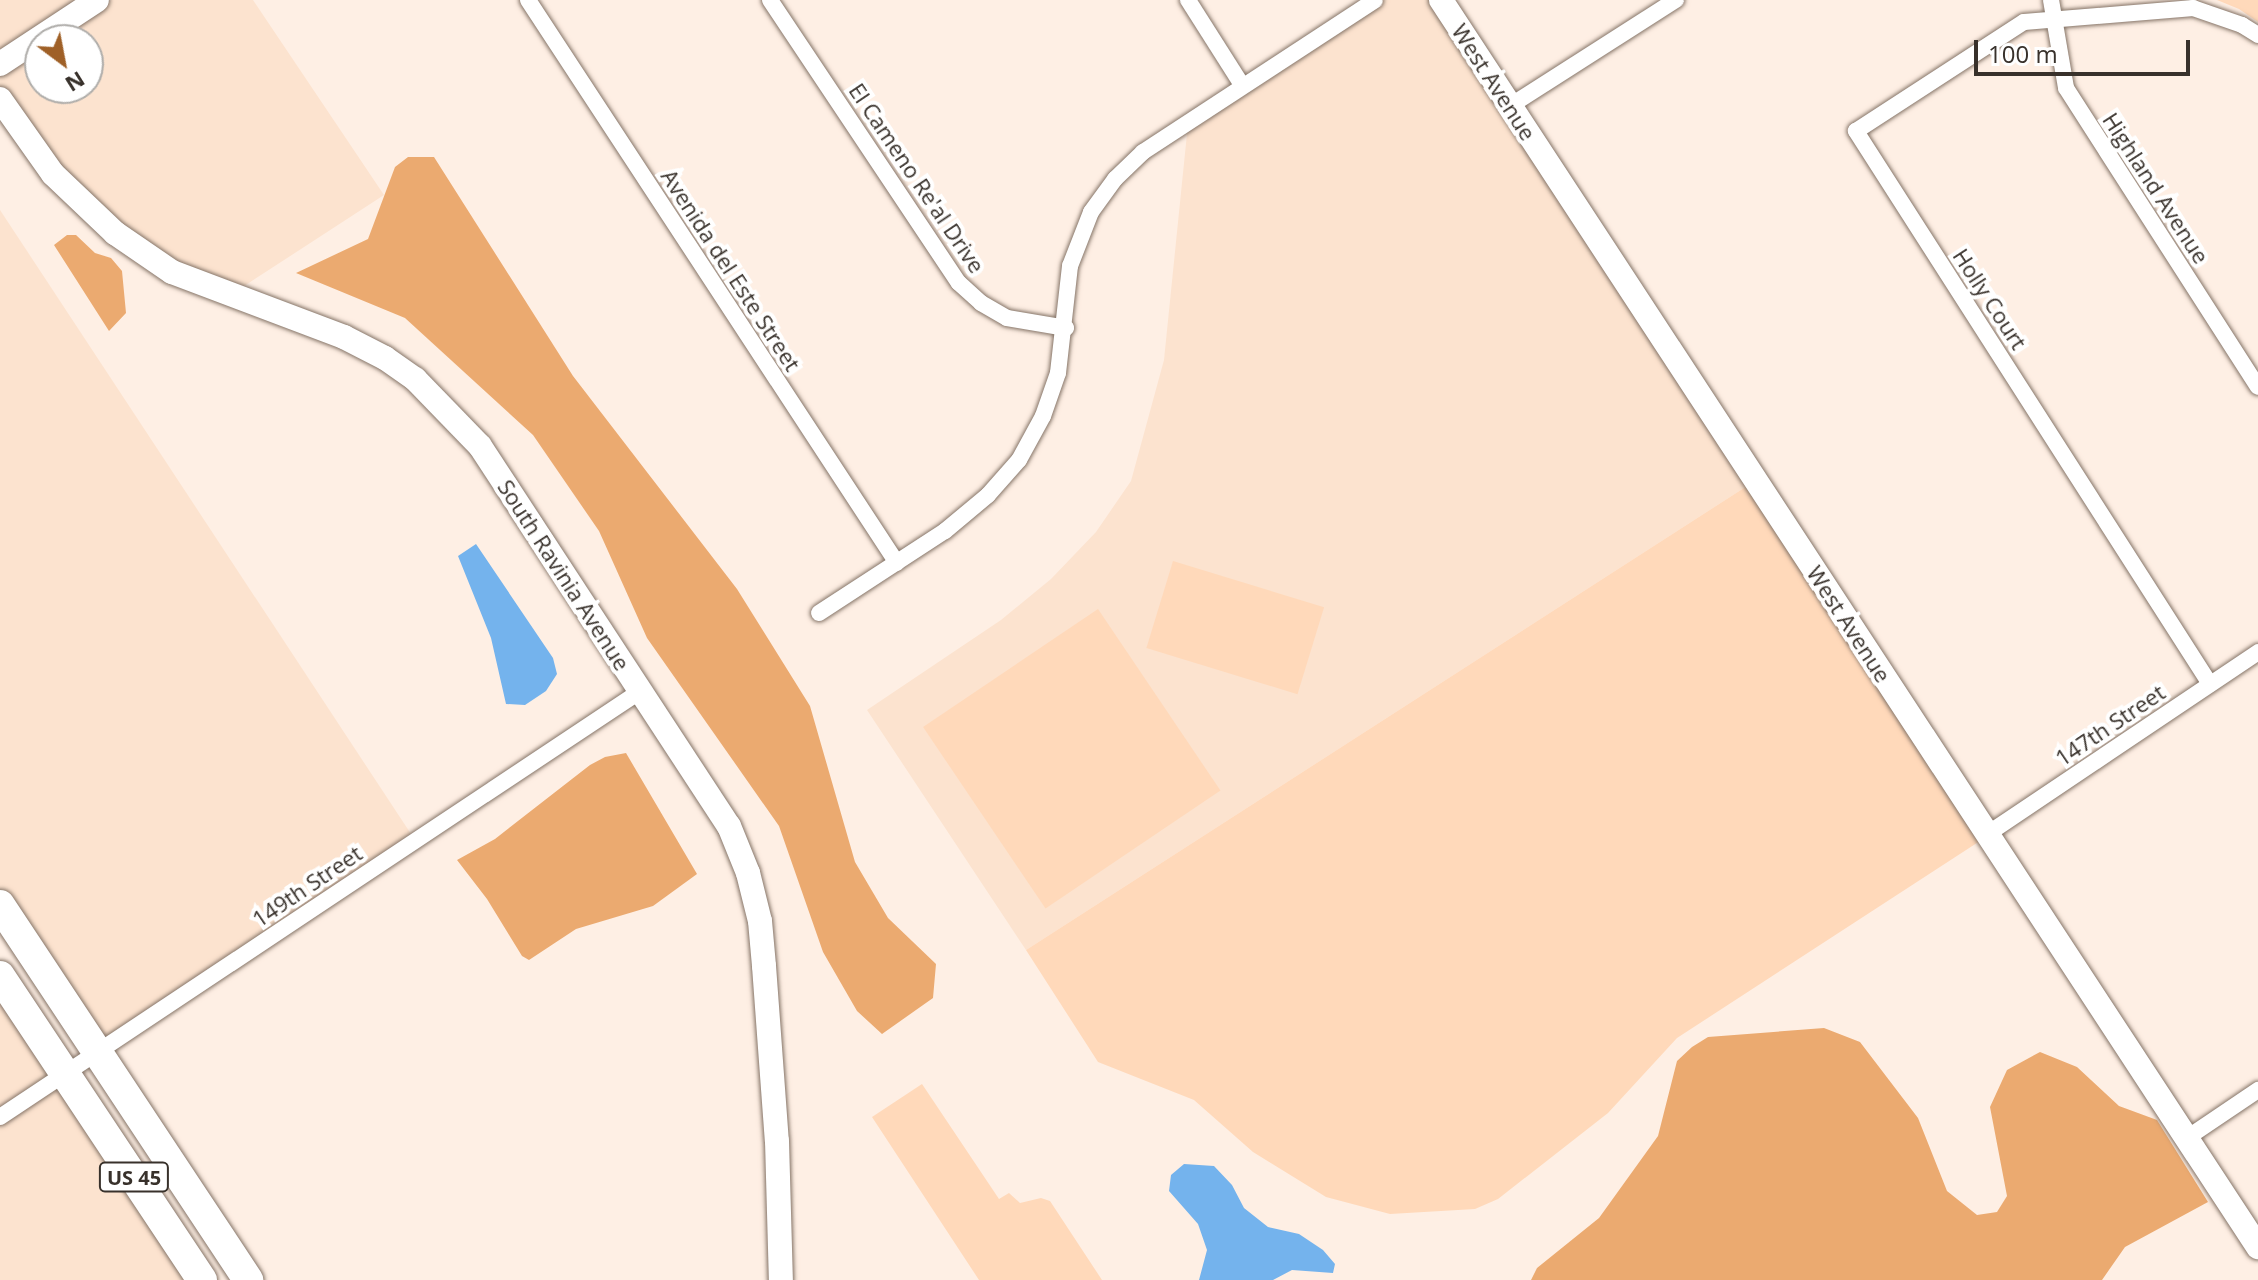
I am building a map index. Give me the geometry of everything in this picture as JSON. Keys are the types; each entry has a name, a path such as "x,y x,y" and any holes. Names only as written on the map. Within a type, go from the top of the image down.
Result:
{"highway":[{"name":"US 45","path":"0,905 248,1280"},
{"name":"US 45","path":"0,976 202,1280"}],"street":[{"path":"0,64 97,0"},
{"name":"Avenida del Este Street","path":"528,0 897,563"},
{"name":"El Cameno Re'al Drive","path":"770,0 959,283 981,303 1007,318 1066,328"},
{"path":"1188,0 1242,85"},
{"path":"819,613 945,531 988,495 1019,460 1043,416 1058,373 1066,328 1070,266 1091,212 1115,179 1143,152 1375,0"},
{"name":"West Avenue","path":"1441,0 2258,1247"},
{"path":"1510,106 1676,0"},
{"name":"Highland Avenue","path":"2051,0 2066,88 2258,387"},
{"path":"2052,18 2193,8 2242,25 2258,35"},
{"name":"Holly Court","path":"2052,18 2024,22 1856,131 2210,684"},
{"name":"South Ravinia Avenue","path":"0,99 53,174 115,233 172,272 344,337 415,379 480,446 729,826 748,873 760,921 777,1141 781,1280"},
{"name":"147th Street","path":"1986,835 2258,652"},
{"name":"149th Street","path":"0,1117 639,692"},
{"path":"2187,1138 2258,1090"}],"shaded area":[{"path":"0,0 91,0 55,24 24,24 24,45 0,61"},
{"path":"111,0 253,0 384,195 238,290 177,267 121,230 59,169 0,89 0,73 24,57 24,104 104,104 104,24 74,24"},
{"path":"1366,0 1435,0 1747,486 1026,950 867,710 1001,620 1051,579 1096,532 1131,481 1164,360 1189,114"},
{"path":"2217,0 2258,0 2258,22 2239,9"},
{"path":"408,157 434,157 573,376 737,589 810,706 855,862 888,918 936,964 933,998 882,1034 857,1011 823,952 779,826 647,638 599,531 533,435 405,318 296,273 368,239 395,167"},
{"path":"0,210 413,837 99,1046 0,900"},
{"path":"67,235 76,235 95,253 111,258 122,271 126,313 109,331 54,245"},
{"path":"1747,486 1983,839 1677,1038 1608,1113 1498,1199 1475,1209 1390,1214 1326,1197 1253,1152 1194,1100 1098,1062 1026,950"},
{"path":"1173,561 1324,607 1297,694 1146,648"},
{"path":"1098,609 1220,791 1046,909 923,727"},
{"path":"626,753 697,874 653,906 576,929 529,960 522,956 487,899 457,860 495,839 590,765 605,757"},
{"path":"0,1002 185,1280 0,1280"},
{"path":"1824,1028 1860,1042 1918,1118 1947,1191 1977,1215 1997,1212 2007,1196 1990,1107 2007,1070 2040,1052 2077,1067 2119,1106 2157,1120 2208,1202 2125,1247 2102,1280 1531,1280 1537,1268 1599,1218 1658,1136 1677,1061 1692,1047 1708,1037"},
{"path":"922,1084 999,1199 1009,1193 1020,1203 1041,1198 1050,1201 1102,1280 979,1280 872,1117"}],"water":[{"path":"476,544 553,658 557,674 546,691 525,705 506,704 491,638 458,556"},
{"path":"1184,1164 1214,1166 1232,1185 1244,1208 1268,1227 1299,1234 1323,1250 1335,1264 1333,1273 1292,1270 1273,1280 1199,1280 1207,1250 1198,1224 1169,1191 1171,1175"}]}
